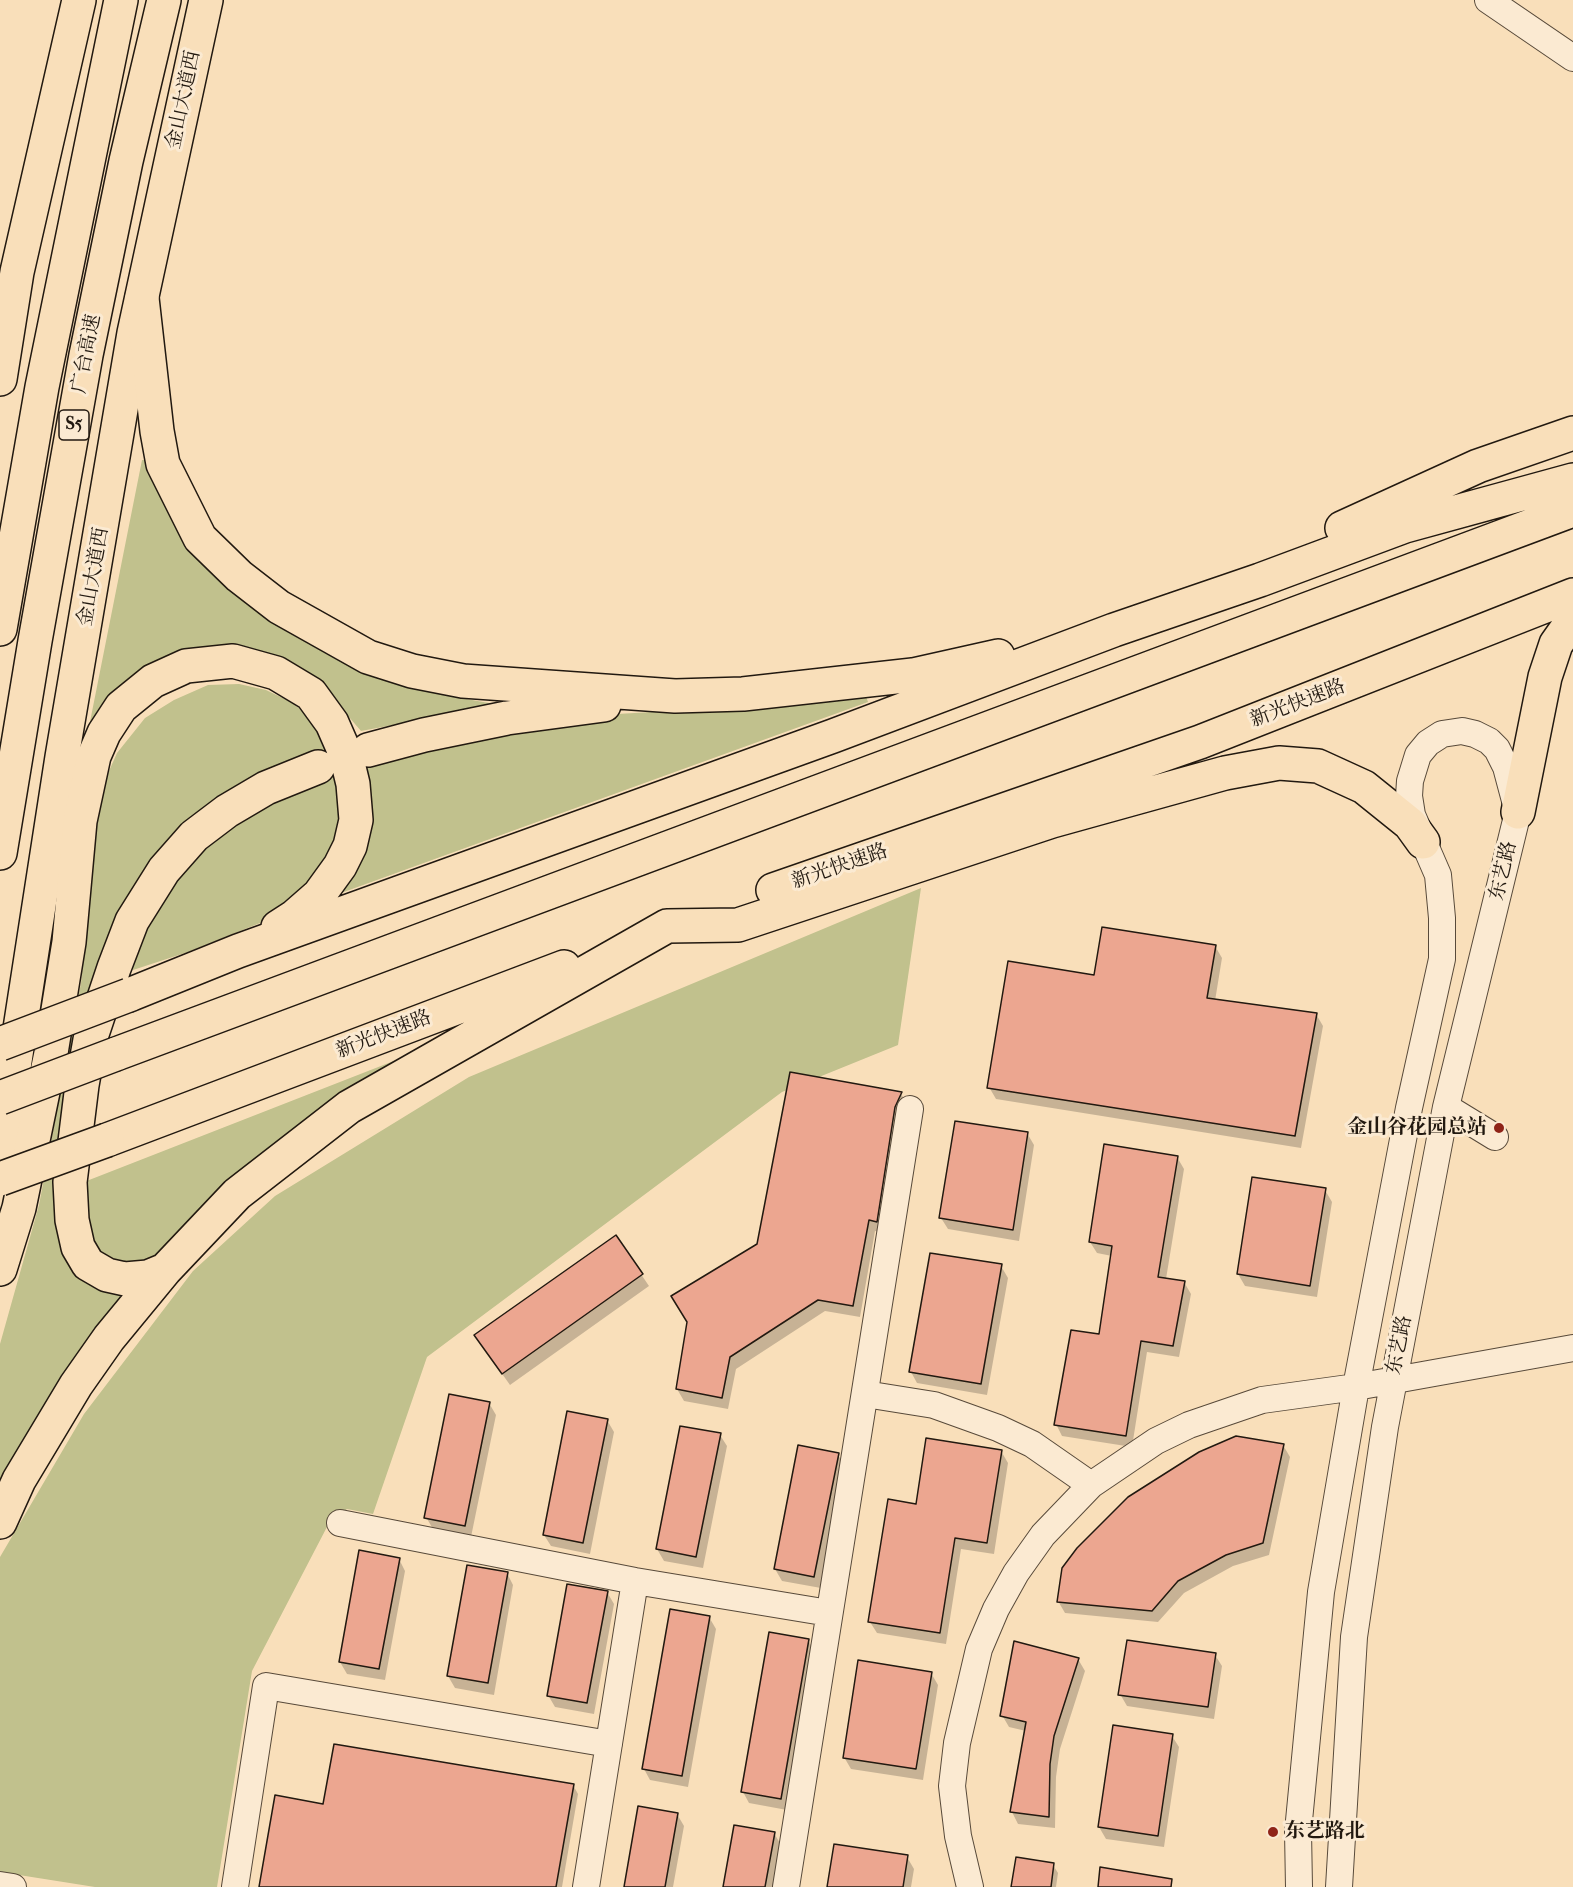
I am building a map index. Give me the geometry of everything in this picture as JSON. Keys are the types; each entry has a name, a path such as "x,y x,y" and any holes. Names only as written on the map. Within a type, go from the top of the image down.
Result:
{"main road":[{"path":"0,379 17,272 79,0"},
{"name":"广台高速","path":"0,629 42,387 121,0"},
{"name":"广台高速","path":"0,854 86,355 126,161 164,0"},
{"name":"金山大道西","path":"0,1158 62,757 142,298 206,0"},
{"path":"142,298 157,431 163,464 200,538 238,576 279,607 368,657 412,671 463,681 675,696 743,694 913,675 1114,630"},
{"path":"1251,583 1340,529 1478,466 1573,433"},
{"path":"0,1044 238,951 833,736 1114,630 1251,583 1405,526 1573,480"},
{"path":"0,1098 1573,510"},
{"name":"新光快速路","path":"0,1179 667,926 1200,742 1573,595"},
{"path":"1518,812 1545,677 1556,644 1573,620"},
{"path":"0,1269 19,1208 51,1053 69,942 80,820 94,756 104,733 121,707 153,681 186,666 233,661 276,673 311,694 332,723 346,755 353,784 356,820 350,846 340,866 319,894 295,916 238,951"},
{"path":"368,750 424,735 507,718 675,696"},
{"path":"0,1522 19,1480 76,1385 109,1338 165,1270 237,1194 349,1107 667,926 738,925 1052,821 1225,773 1279,763 1318,766 1364,787 1410,824 1423,842"},
{"path":"165,1270 148,1277 125,1278 107,1275 88,1264 78,1247 72,1220 70,1182 90,1040 132,921 164,870 194,836 227,811 266,788 318,767"}],"street":[{"path":"1488,0 1573,58"},
{"name":"东艺路","path":"1299,1887 1298,1831 1321,1592 1356,1387 1409,1108 1442,959 1442,918 1438,875 1412,815 1409,796 1410,781 1418,755 1428,743 1443,734 1462,731 1489,741 1497,749 1506,767 1518,812 1446,1107 1393,1381 1354,1637 1339,1887"},
{"path":"1446,1107 1495,1137"},
{"path":"786,1887 910,1109"},
{"path":"970,1887 958,1836 952,1786 957,1743 978,1649 1016,1573 1043,1535 1091,1485 1156,1441 1189,1425 1262,1400 1393,1381 1573,1348"},
{"path":"865,1394 934,1405 998,1428 1032,1444 1091,1485"},
{"path":"340,1523 635,1581 830,1613"},
{"path":"586,1887 635,1581"},
{"path":"235,1887 266,1686 609,1744"},
{"path":"0,1885 13,1887"}],"green space":[{"path":"142,460 150,460 273,622 323,651 371,674 444,695 500,705 361,731 325,694 269,664 168,679 84,752"},
{"path":"239,684 266,690 291,702 319,724 334,751 269,776 153,862 56,1216 60,1247 81,1278 133,1295 0,1503 0,1344 39,1205 81,983 96,830 105,780 117,753 145,718 174,700 208,685"},
{"path":"865,693 868,702 330,897 363,763 617,714 705,709"},
{"path":"342,773 345,812 336,848 316,881 280,915 188,952 133,970 131,953 161,890 213,835 292,788"},
{"path":"921,888 898,1045 782,1092 427,1357 373,1514 347,1509 328,1525 252,1671 217,1887 95,1887 0,1872 0,1557 84,1414 193,1271 275,1196 469,1077"},
{"path":"409,1055 162,1259 120,1268 102,1257 87,1235 84,1182"}],"building":[{"path":"1102,927 1216,945 1207,998 1317,1013 1295,1136 987,1088 1008,961 1094,975"},
{"path":"790,1072 902,1092 895,1107 877,1222 869,1220 853,1306 818,1300 730,1357 722,1398 676,1389 687,1322 671,1296 757,1244"},
{"path":"955,1121 1028,1132 1013,1230 939,1218"},
{"path":"1104,1144 1178,1156 1158,1277 1185,1281 1173,1346 1141,1341 1126,1436 1054,1425 1071,1330 1099,1334 1112,1246 1089,1242"},
{"path":"1252,1177 1326,1188 1310,1286 1237,1274"},
{"path":"616,1235 643,1274 502,1374 474,1335"},
{"path":"930,1253 1002,1264 981,1384 909,1372"},
{"path":"449,1394 490,1402 465,1526 424,1518"},
{"path":"567,1411 608,1419 583,1543 543,1535"},
{"path":"680,1426 721,1433 696,1557 656,1549"},
{"path":"1236,1436 1284,1444 1263,1543 1226,1555 1178,1581 1152,1611 1057,1602 1062,1568 1077,1548 1128,1497 1199,1452"},
{"path":"926,1438 1002,1450 987,1543 955,1538 940,1633 868,1622 888,1499 916,1504"},
{"path":"798,1445 839,1453 814,1577 774,1569"},
{"path":"359,1550 400,1558 379,1669 339,1662"},
{"path":"467,1565 508,1572 488,1683 447,1676"},
{"path":"567,1584 608,1591 587,1703 547,1696"},
{"path":"670,1609 710,1616 682,1776 642,1769"},
{"path":"769,1632 809,1639 781,1799 741,1792"},
{"path":"1127,1640 1216,1653 1208,1707 1118,1695"},
{"path":"1014,1641 1079,1658 1054,1736 1050,1764 1049,1817 1010,1812 1026,1722 1000,1716"},
{"path":"858,1660 932,1672 916,1769 843,1758"},
{"path":"1113,1725 1173,1734 1158,1836 1098,1827"},
{"path":"334,1744 574,1784 556,1887 259,1887 275,1795 323,1804"},
{"path":"638,1806 678,1813 665,1887 624,1887"},
{"path":"734,1825 775,1832 765,1887 723,1887"},
{"path":"834,1844 908,1855 903,1887 827,1887"},
{"path":"1016,1857 1054,1863 1051,1887 1011,1887"},
{"path":"1100,1867 1172,1879 1171,1887 1098,1887"}],"place":[{"name":"金山谷花园总站","path":"1499,1128"},
{"name":"东艺路北","path":"1273,1832"}]}
